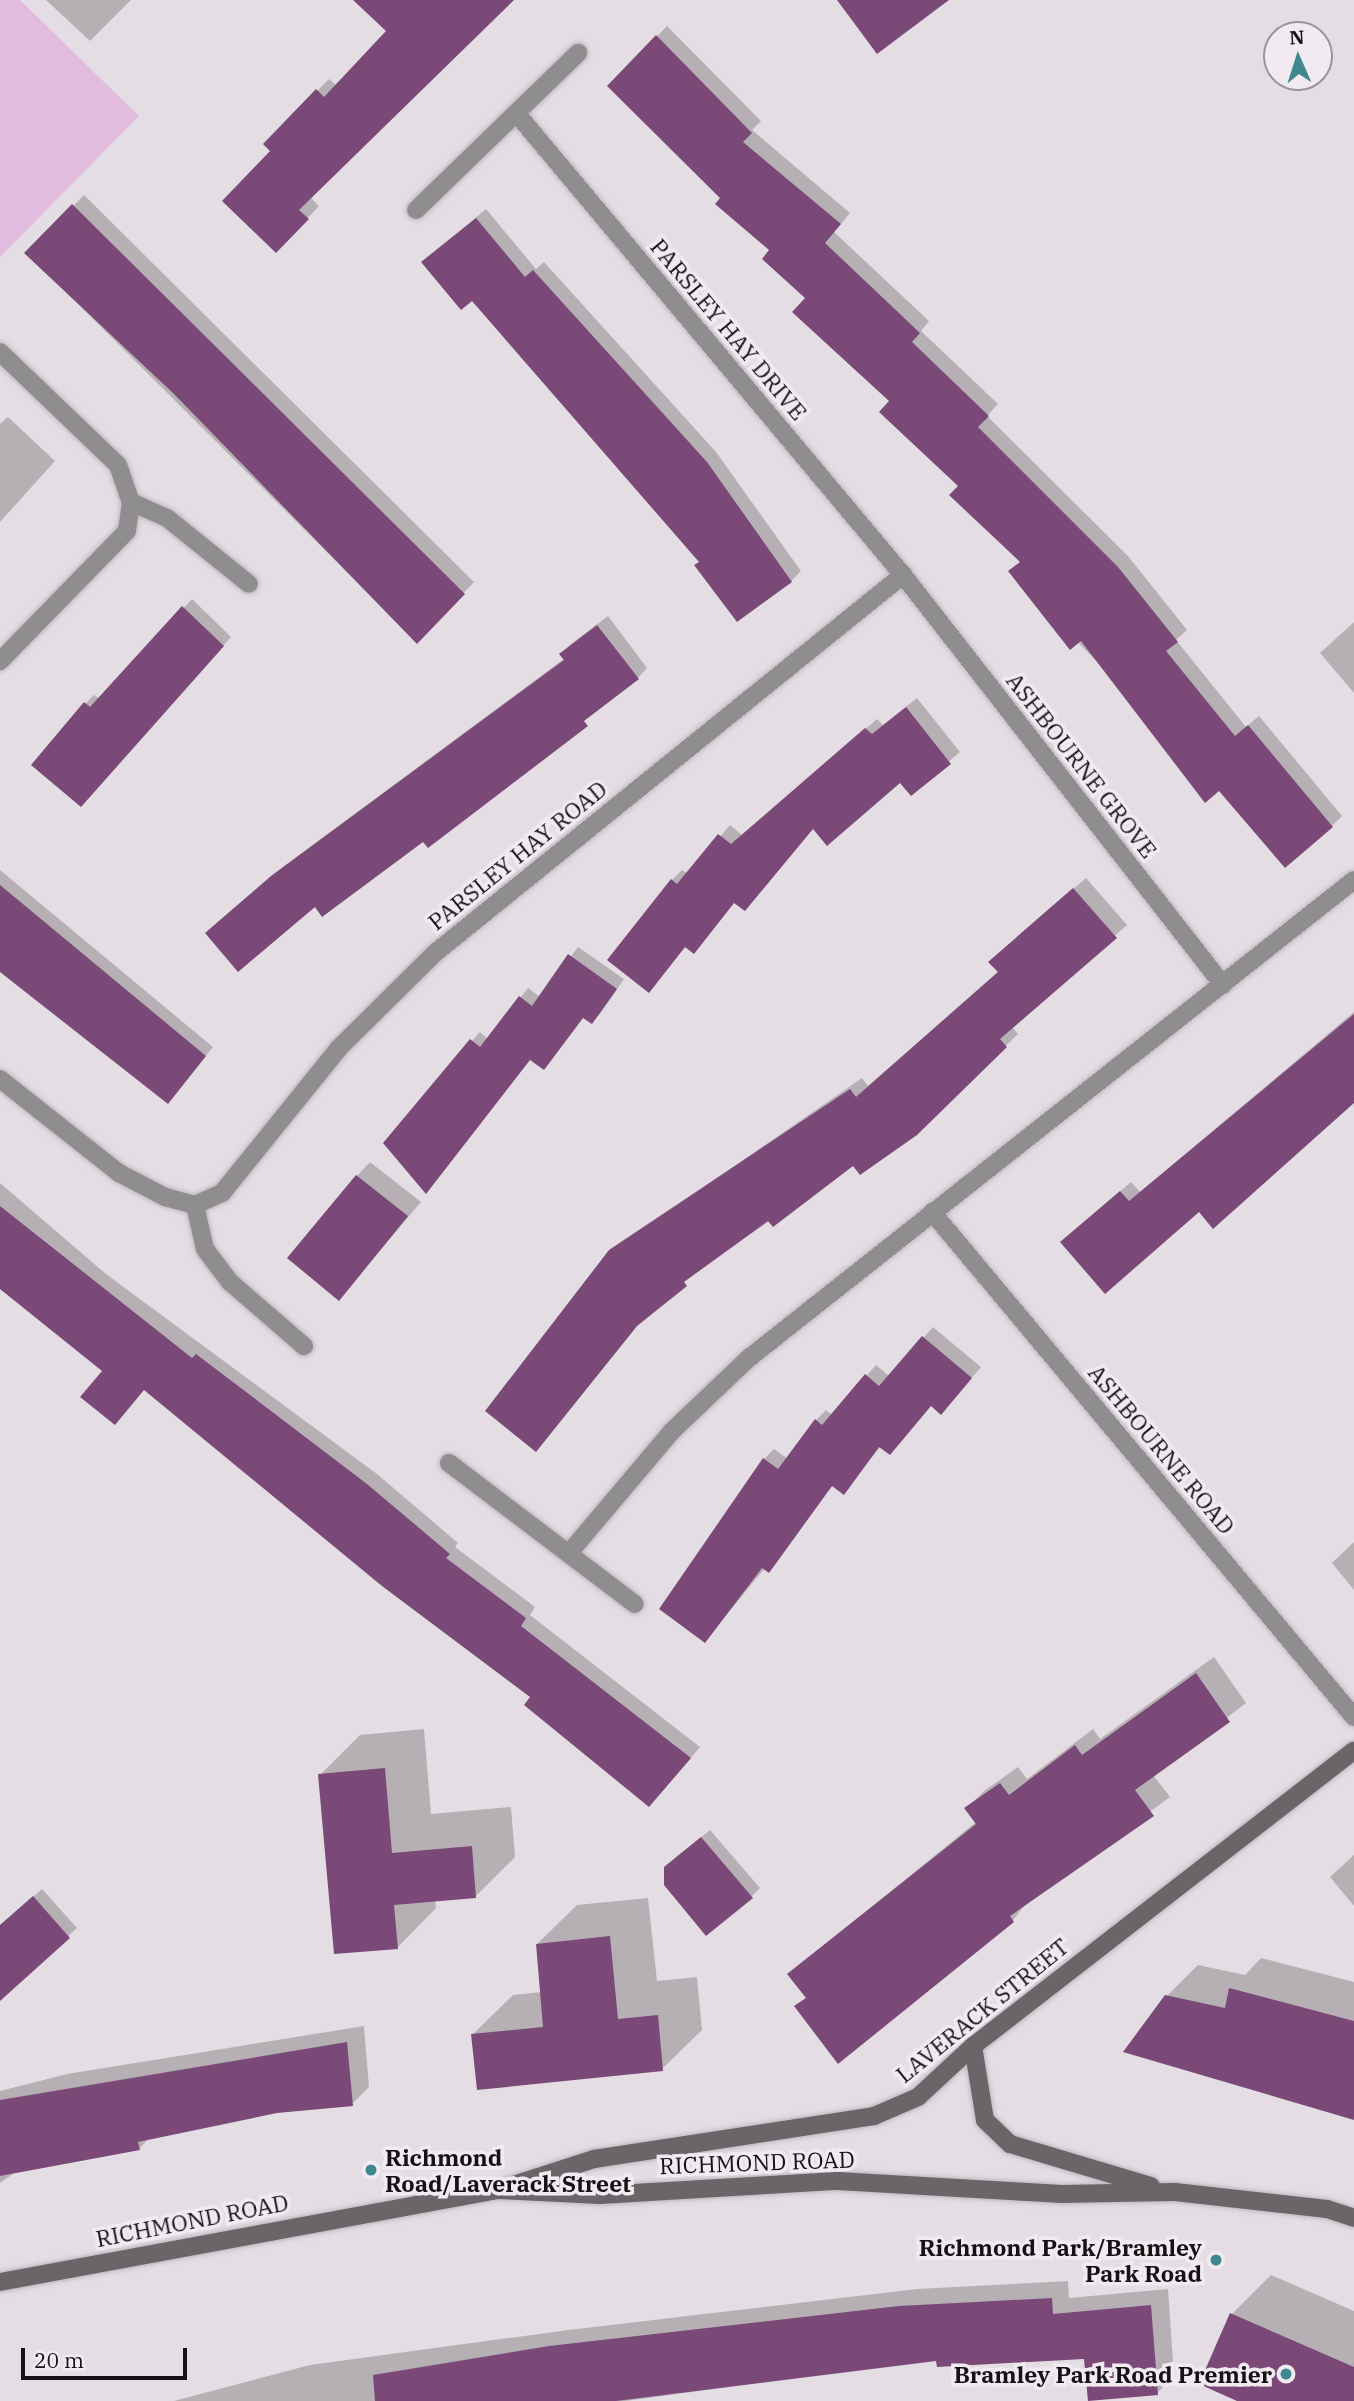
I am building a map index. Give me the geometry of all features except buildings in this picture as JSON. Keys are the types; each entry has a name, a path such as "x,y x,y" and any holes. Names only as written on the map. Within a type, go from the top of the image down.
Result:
{"main road":[{"name":"LAVERACK STREET","path":"497,2190 594,2159 874,2116 918,2097 973,2046 1354,1749"},
{"path":"973,2046 985,2120 1010,2144 1175,2192"},
{"name":"RICHMOND ROAD","path":"0,2282 497,2190 600,2195 838,2180 1062,2194 1175,2192 1327,2209 1354,2218"}],"street":[{"path":"416,210 578,54"},
{"name":"PARSLEY HAY DRIVE","path":"517,114 903,575"},
{"path":"0,352 118,465 131,502 127,531 0,661"},
{"path":"131,502 167,518 249,584"},
{"name":"ASHBOURNE GROVE","path":"903,575 1223,985"},
{"name":"PARSLEY HAY ROAD","path":"195,1205 222,1193 339,1048 435,953 903,575"},
{"path":"569,1553 672,1432 749,1358 1354,880"},
{"path":"0,1079 119,1173 195,1205 205,1249 230,1282 304,1346"},
{"name":"ASHBOURNE ROAD","path":"932,1212 1354,1717"},
{"path":"449,1463 635,1604"}],"shaded area":[{"path":"0,0 20,0 139,116 0,257"}],"place":[{"name":"Richmond Road/Laverack Street","path":"371,2170"},
{"name":"Richmond Park/Bramley Park Road","path":"1216,2260"},
{"name":"Bramley Park Road Premier","path":"1286,2374"}]}
